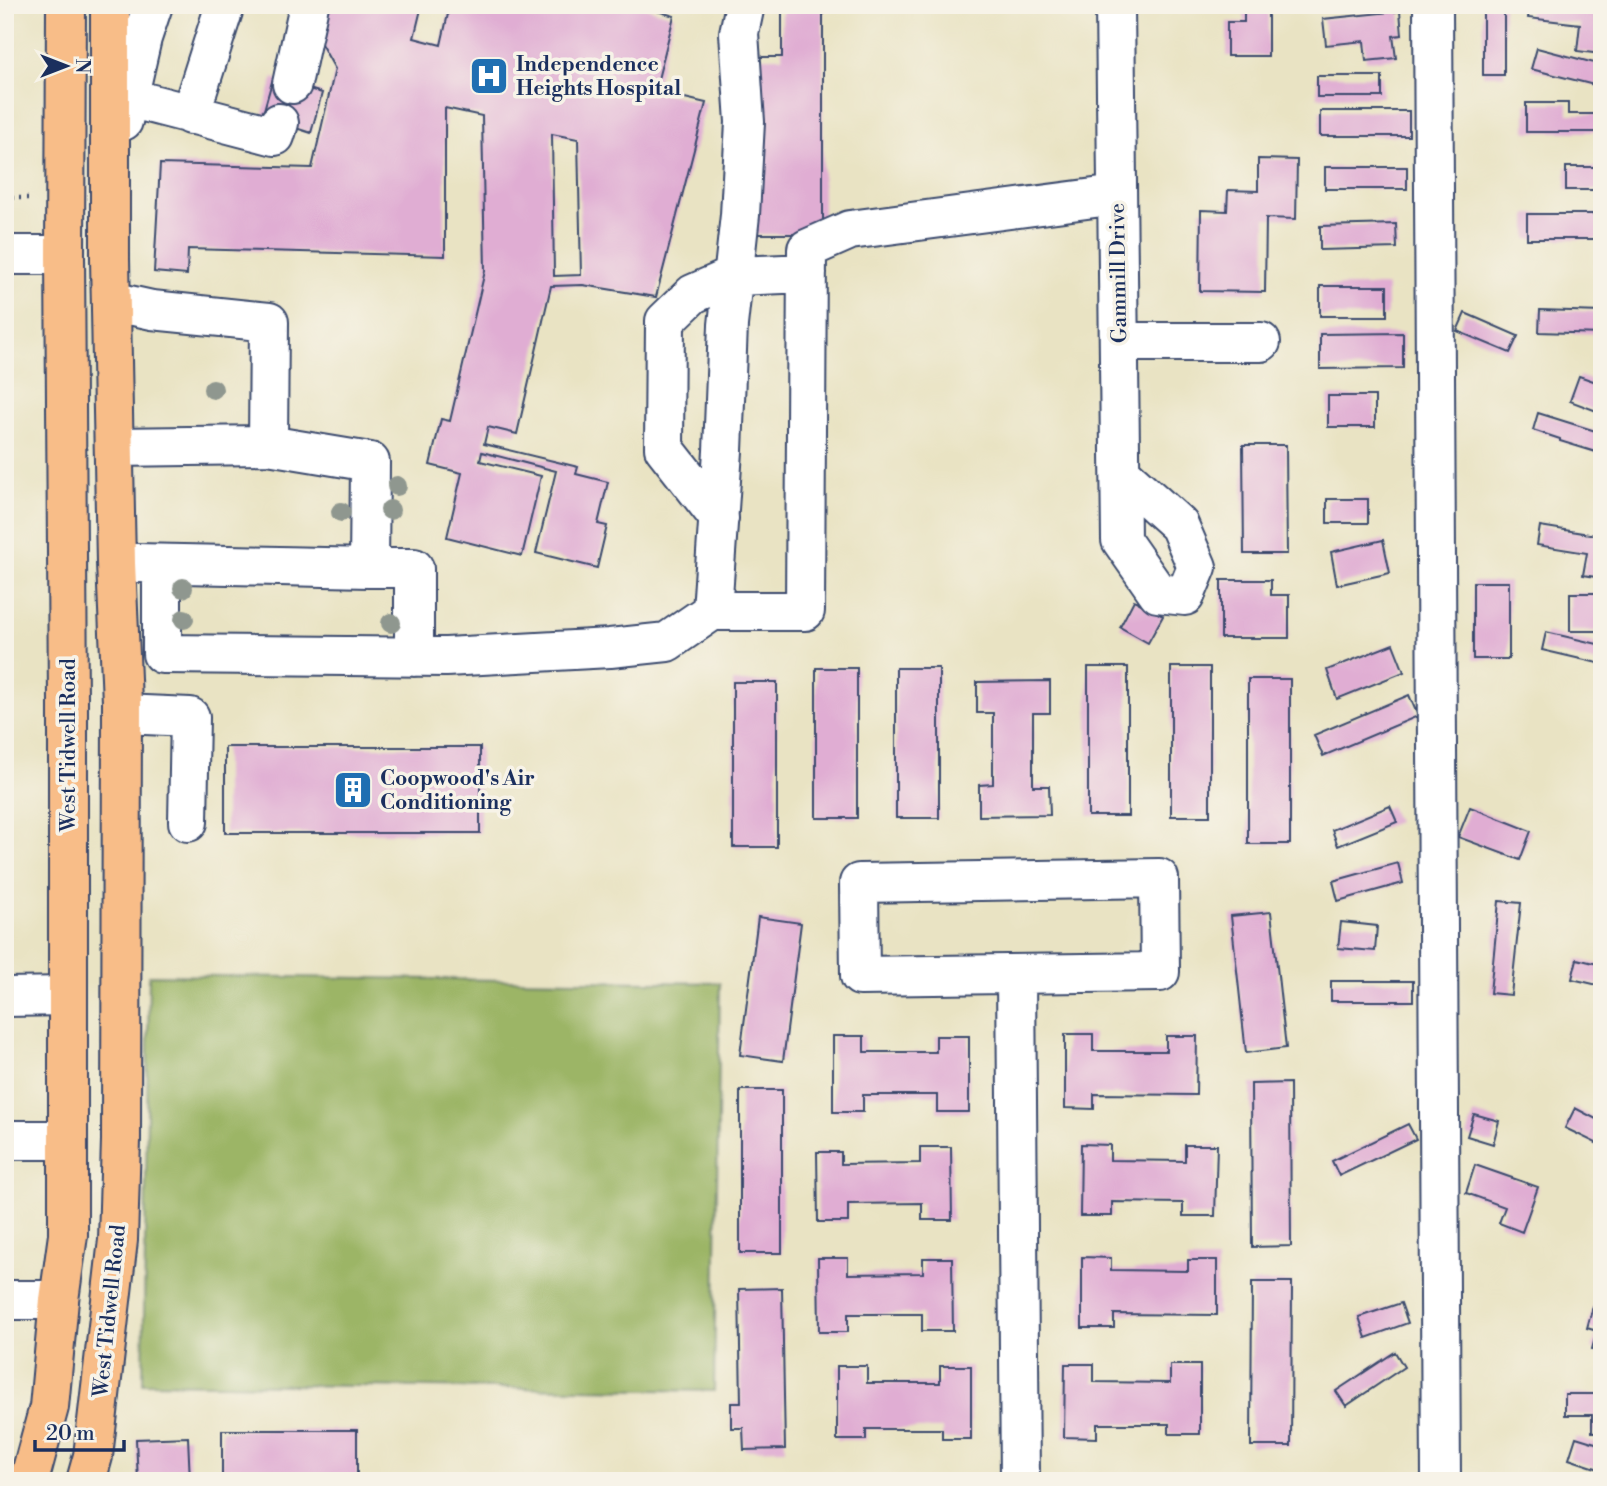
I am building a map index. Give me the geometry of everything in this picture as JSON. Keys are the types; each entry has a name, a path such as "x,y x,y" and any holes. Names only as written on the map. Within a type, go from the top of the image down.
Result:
{"main road":[{"name":"West Tidwell Road","path":"29,1481 49,1407 68,1235 66,5"},
{"name":"West Tidwell Road","path":"91,1472 118,1240 121,1140 122,708 116,563 110,259 110,174 119,97 110,5"},
{"path":"65,93 119,97"},
{"path":"65,255 110,259"},
{"path":"68,701 122,708"},
{"path":"67,1140 121,1140"}],"street":[{"path":"153,5 119,97 190,115 277,130"},
{"path":"190,115 225,5"},
{"path":"292,84 309,5"},
{"path":"712,611 729,325 740,215 745,122 739,33 745,5"},
{"name":"Gammill Drive","path":"1115,5 1121,541 1158,593 1185,596 1197,567 1179,525 1121,473"},
{"path":"1433,5 1441,1481"},
{"path":"162,564 163,654 414,657 596,648 667,642 712,611 805,611 807,249 850,230 1117,195"},
{"path":"5,255 65,255"},
{"path":"719,518 664,448 665,321 693,294 734,276 807,273"},
{"path":"111,301 152,310 269,322 268,445"},
{"path":"1119,341 1261,341"},
{"path":"114,447 268,445 370,462 369,568"},
{"path":"116,563 414,568 414,657"},
{"path":"122,708 190,718 188,822"},
{"path":"1159,878 1160,972 1016,974 860,976 859,883 1159,878"},
{"path":"1016,974 1020,1481"},
{"path":"5,997 68,996"},
{"path":"5,1140 67,1140"},
{"path":"5,1300 59,1300"}],"path":[{"path":"5,198 37,198"}],"green space":[{"path":"149,975 720,983 714,1391 143,1383"}],"building":[{"path":"329,5 422,5 414,38 441,45 450,5 500,5 499,8 522,15 525,5 637,5 674,16 655,91 706,103 656,297 583,285 551,286 517,434 488,427 484,444 578,467 576,474 608,482 598,524 607,526 597,568 536,553 556,471 482,452 480,461 541,476 522,556 447,537 462,473 430,465 441,419 450,421 485,271 482,116 445,108 445,256 188,249 187,275 154,272 160,164 312,168 335,69 320,42","holes":["552,134 578,139 581,275 554,276"]},
{"path":"782,5 823,5 823,234 753,234 754,57 782,57"},
{"path":"1244,5 1268,5 1268,56 1227,56 1227,22 1244,22"},
{"path":"1483,5 1504,5 1504,75 1483,75"},
{"path":"1530,5 1602,6 1602,54 1577,51 1580,24 1528,18"},
{"path":"1400,11 1402,35 1393,36 1396,58 1366,61 1364,41 1326,45 1323,19"},
{"path":"1537,48 1602,65 1602,87 1531,69"},
{"path":"1317,76 1382,76 1382,97 1317,97"},
{"path":"273,78 322,93 311,133 262,117"},
{"path":"1526,103 1568,103 1568,114 1602,114 1602,132 1526,132"},
{"path":"1320,111 1409,111 1409,136 1320,136"},
{"path":"1258,159 1297,160 1296,219 1266,218 1265,292 1200,291 1201,210 1227,211 1228,190 1258,191"},
{"path":"1325,167 1407,167 1407,189 1325,189"},
{"path":"1566,167 1602,167 1602,190 1566,190"},
{"path":"1527,214 1602,214 1602,239 1527,239"},
{"path":"1396,224 1397,248 1320,250 1320,226"},
{"path":"1320,286 1387,286 1387,316 1320,316"},
{"path":"1540,310 1602,312 1602,334 1539,332"},
{"path":"1465,313 1518,336 1510,353 1457,331"},
{"path":"1403,333 1403,368 1320,369 1320,334"},
{"path":"1579,376 1602,384 1602,413 1570,401"},
{"path":"1328,396 1375,396 1375,427 1328,427"},
{"path":"1538,413 1602,433 1602,454 1533,430"},
{"path":"1243,445 1286,445 1287,554 1244,554"},
{"path":"1327,499 1368,499 1368,523 1327,523"},
{"path":"1540,526 1602,536 1602,578 1583,575 1587,553 1537,545"},
{"path":"1383,540 1390,573 1337,585 1331,552"},
{"path":"1221,580 1271,580 1271,595 1289,595 1289,638 1221,638"},
{"path":"1473,582 1509,582 1509,659 1473,659"},
{"path":"1570,593 1602,593 1602,631 1570,631"},
{"path":"1134,600 1163,616 1148,643 1120,627"},
{"path":"1546,632 1602,645 1602,664 1542,650"},
{"path":"1393,644 1404,672 1337,699 1327,670"},
{"path":"1088,667 1128,667 1128,816 1088,816"},
{"path":"1171,667 1210,667 1210,816 1171,816"},
{"path":"816,668 857,668 857,818 816,818"},
{"path":"896,668 939,668 939,818 896,818"},
{"path":"1248,679 1290,679 1290,844 1248,844"},
{"path":"1050,681 1050,713 1033,713 1033,786 1049,786 1050,815 979,816 979,785 993,784 993,713 977,713 977,682"},
{"path":"733,682 777,682 777,847 733,847"},
{"path":"1409,695 1418,716 1323,756 1314,735"},
{"name":"Coopwood's Air Conditioning","path":"225,747 480,747 480,833 225,833"},
{"path":"1390,806 1397,822 1338,846 1332,830"},
{"path":"1470,807 1531,831 1520,860 1458,837"},
{"path":"1398,863 1403,883 1338,901 1333,881"},
{"path":"1499,901 1521,903 1511,995 1490,993"},
{"path":"1271,912 1286,1048 1246,1053 1231,916"},
{"path":"758,917 801,923 783,1061 740,1055"},
{"path":"1341,922 1377,926 1375,951 1338,948"},
{"path":"1577,959 1602,965 1602,986 1572,979"},
{"path":"1331,981 1413,981 1413,1001 1331,1001"},
{"path":"1065,1034 1093,1034 1093,1051 1166,1051 1166,1036 1197,1036 1196,1095 1094,1094 1094,1109 1065,1108"},
{"path":"833,1036 864,1036 864,1052 936,1052 936,1036 969,1036 969,1112 937,1112 937,1095 863,1095 863,1112 833,1112"},
{"path":"1290,1083 1291,1246 1252,1247 1251,1084"},
{"path":"740,1090 782,1090 782,1253 740,1253"},
{"path":"1575,1108 1602,1122 1602,1146 1565,1128"},
{"path":"1474,1114 1499,1121 1493,1144 1467,1136"},
{"path":"1408,1124 1416,1139 1339,1176 1332,1161"},
{"path":"1081,1144 1110,1145 1110,1160 1185,1161 1185,1145 1217,1145 1215,1216 1183,1216 1183,1203 1112,1202 1112,1216 1080,1216"},
{"path":"920,1147 951,1147 952,1220 922,1220 922,1203 848,1204 848,1222 818,1222 817,1152 841,1152 841,1164 920,1163"},
{"path":"1475,1165 1538,1187 1522,1232 1499,1223 1505,1207 1466,1193"},
{"path":"1082,1257 1111,1258 1111,1270 1188,1271 1188,1260 1217,1260 1217,1315 1114,1314 1114,1328 1082,1328"},
{"path":"818,1258 848,1258 848,1274 923,1273 923,1258 952,1258 953,1331 922,1331 922,1314 848,1314 848,1332 819,1332"},
{"path":"1252,1282 1292,1282 1291,1446 1251,1446"},
{"path":"782,1288 785,1449 744,1450 743,1428 731,1428 731,1403 741,1403 739,1289"},
{"path":"1597,1292 1602,1294 1602,1352 1592,1349 1597,1331 1587,1328"},
{"path":"1401,1303 1408,1323 1366,1338 1359,1317"},
{"path":"1395,1352 1404,1367 1346,1406 1336,1391"},
{"path":"1065,1364 1094,1364 1094,1382 1170,1383 1170,1365 1200,1365 1200,1434 1169,1434 1169,1424 1097,1424 1097,1438 1064,1437"},
{"path":"837,1366 867,1366 867,1383 940,1383 940,1366 971,1366 971,1439 942,1439 942,1429 866,1429 866,1440 837,1440"},
{"path":"1565,1394 1602,1394 1602,1432 1592,1432 1592,1415 1565,1415"},
{"path":"222,1430 357,1430 357,1481 222,1481"},
{"path":"188,1437 190,1481 138,1481 136,1439"},
{"path":"1576,1437 1602,1445 1602,1470 1569,1459"}],"place":[{"name":"Independence Heights Hospital","path":"489,76"},
{"name":"Coopwood's Air Conditioning","path":"353,790"}]}
